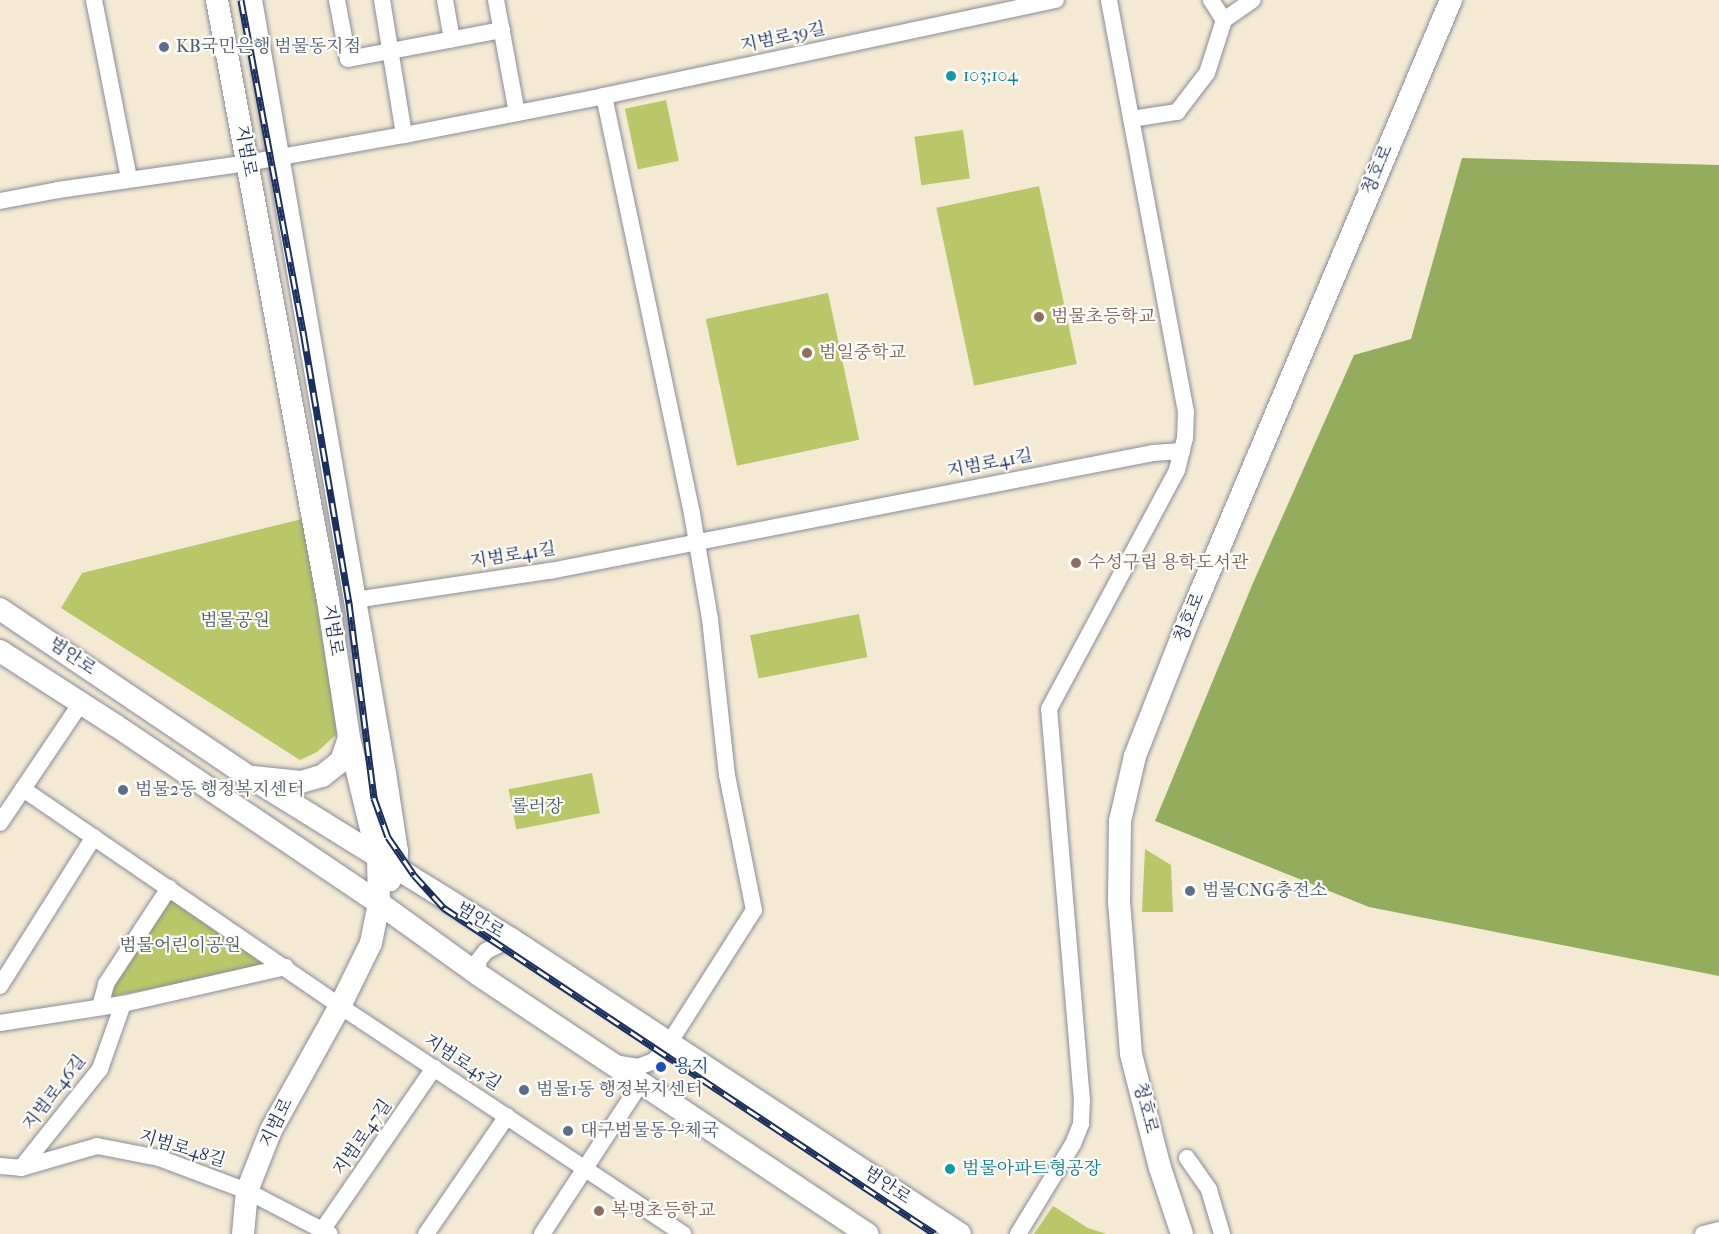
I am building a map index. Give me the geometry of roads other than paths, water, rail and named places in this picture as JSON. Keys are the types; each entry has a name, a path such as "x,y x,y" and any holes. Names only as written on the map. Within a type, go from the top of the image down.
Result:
{"main road":[{"name":"지범로","path":"217,0 328,600 349,738 387,863 371,943 340,1006 271,1130 247,1191 243,1234"},
{"path":"251,0 397,851 387,863"},
{"name":"청호로","path":"1182,1234 1160,1168 1131,1054 1119,902 1120,821 1135,756 1187,624 1451,0"},
{"name":"범안로","path":"0,609 248,776 511,939 960,1234"},
{"name":"범안로","path":"0,651 379,903 479,975 640,1084"},
{"path":"248,776 301,782 322,776 340,761 349,738"},
{"path":"640,1084 860,1232"}],"street":[{"path":"94,0 124,180"},
{"path":"337,0 348,59 501,30"},
{"path":"382,0 404,135"},
{"path":"445,0 452,39"},
{"path":"496,0 517,113"},
{"name":"지범로39길","path":"0,201 124,180 247,164 404,135 604,96 1056,0"},
{"path":"1018,1234 1073,1144 1081,1124 1082,1101 1049,709 1178,470 1186,412 1109,0"},
{"path":"1211,0 1224,21"},
{"path":"1131,119 1177,112 1207,73 1224,21 1253,0"},
{"path":"604,96 696,541 710,619 727,775 754,910 670,1042 654,1061 638,1067 609,1062"},
{"name":"지범로41길","path":"354,600 550,571 1153,453 1182,451"},
{"path":"0,823 81,703"},
{"path":"23,789 340,1006"},
{"path":"0,986 94,837"},
{"path":"100,1007 106,984 169,888"},
{"path":"479,975 478,961 486,951 511,939"},
{"path":"0,1023 123,1004 286,968"},
{"name":"지범로46길","path":"21,1168 100,1069 123,1004"},
{"name":"지범로45길","path":"340,1006 683,1234"},
{"name":"지범로47길","path":"247,1191 327,1232 434,1068"},
{"path":"543,1234 640,1084"},
{"path":"426,1234 507,1116"},
{"name":"지범로48길","path":"0,1166 21,1168 97,1146 159,1158 247,1191"},
{"path":"1187,1158 1209,1190 1222,1234"},
{"path":"1703,1234 1719,1230"}],"railway":[{"path":"241,0 304,337 349,603 374,798 388,837 414,875 444,908 935,1234"}],"place":[{"name":"KB국민은행 범물동지점","path":"164,47"},
{"name":"103;104","path":"951,76"},
{"name":"범물초등학교","path":"1039,317"},
{"name":"범일중학교","path":"807,353"},
{"name":"수성구립 용학도서관","path":"1076,563"},
{"name":"범물2동 행정복지센터","path":"123,790"},
{"name":"범물CNG충전소","path":"1190,891"},
{"name":"용지","path":"661,1067"},
{"name":"범물1동 행정복지센터","path":"524,1090"},
{"name":"대구범물동우체국","path":"568,1131"},
{"name":"범물아파트형공장","path":"950,1169"},
{"name":"복명초등학교","path":"599,1211"}],"park label":[{"name":"범물공원","path":"235,621"},
{"name":"롤러장","path":"537,807"},
{"name":"범물어린이공원","path":"180,946"}]}
